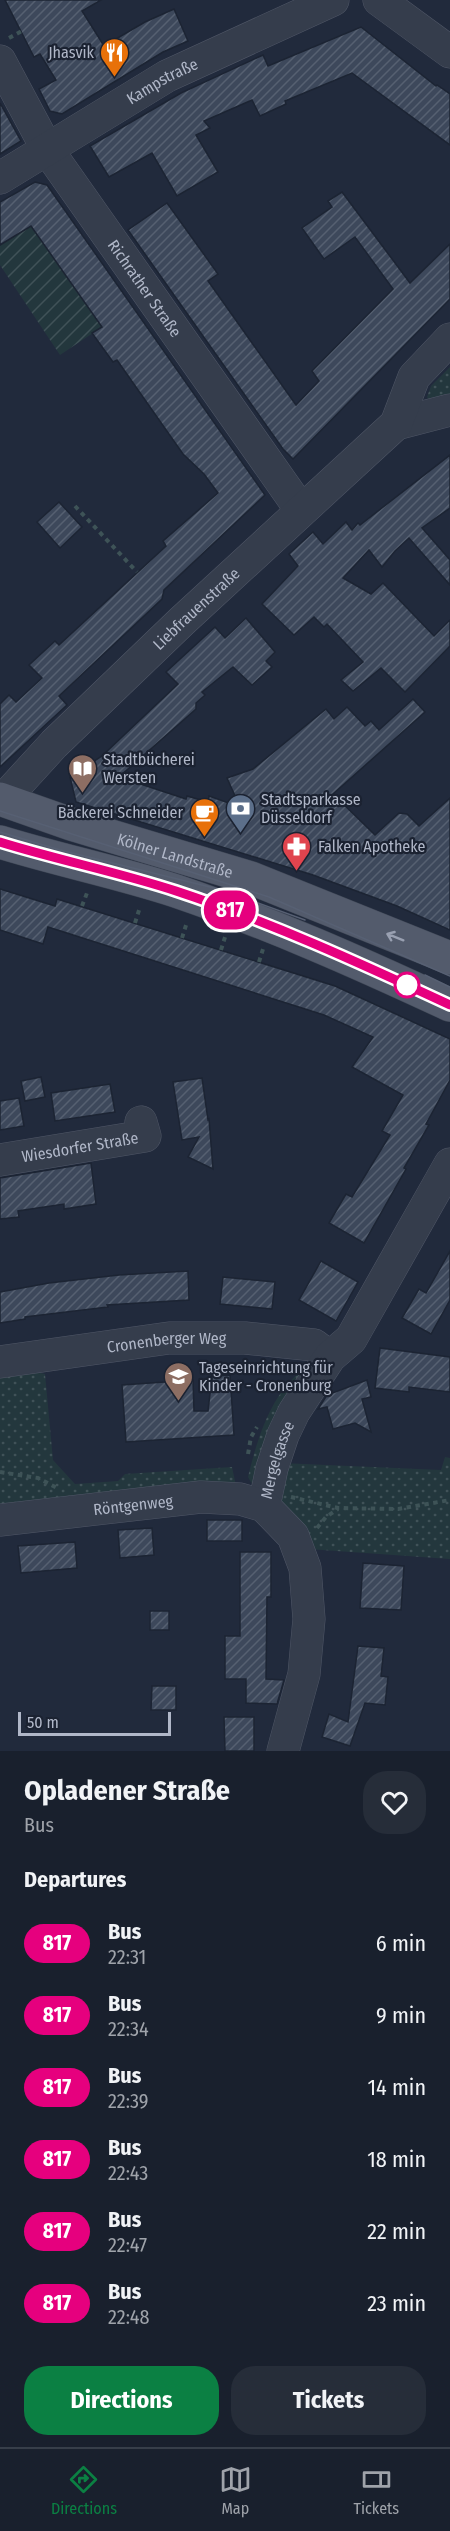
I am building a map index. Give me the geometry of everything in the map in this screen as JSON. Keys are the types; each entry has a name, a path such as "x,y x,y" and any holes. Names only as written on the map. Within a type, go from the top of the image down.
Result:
{"main road":[{"name":"Kölner Landstraße","path":"1,806 71,824 250,878 450,958"},
{"path":"0,842 173,890 234,911 325,947 450,1005"}],"street":[{"name":"Kampstraße","path":"0,178 167,76 333,0"},
{"path":"379,0 450,52"},
{"name":"Richrather Straße","path":"0,61 47,149 301,510"},
{"name":"Liebfrauenstraße","path":"1,806 68,731 301,510 396,424 414,376 450,339"},
{"name":"Liebfrauenstraße","path":"396,424 450,410"},
{"name":"Wiesdorfer Straße","path":"0,1160 145,1136 141,1122"},
{"name":"Mergelgasse","path":"283,1751 304,1674 309,1619 305,1568 293,1536 264,1506 272,1468 282,1435 294,1412 330,1357 351,1339 450,1164"},
{"name":"Cronenberger Weg","path":"0,1362 169,1338 244,1338 314,1346 330,1357"},
{"name":"Röntgenweg","path":"0,1520 201,1497 240,1499 264,1506"}],"path":[{"path":"75,506 137,572"},
{"path":"135,923 142,897"},
{"path":"182,938 190,913"},
{"path":"0,1472 38,1478 63,1491 86,1510"},
{"path":"264,1506 282,1495 338,1508 398,1509 450,1500"}],"shaded area":[{"path":"32,225 102,327 60,355 0,265 0,245"},
{"path":"450,367 450,397 431,403 427,397 431,386"},
{"path":"22,1369 45,1374 53,1460 75,1484 118,1481 125,1474 232,1467 236,1486 0,1511 0,1373"},
{"path":"303,1370 259,1486 252,1484 248,1477 266,1419 282,1392"},
{"path":"445,1457 450,1458 450,1559 308,1549 274,1497 281,1463 441,1470"}],"building":[{"path":"5,0 101,0 82,11 104,46 145,22 174,9 188,41 163,52 62,114 50,111 39,89 56,80 40,54 34,57"},
{"path":"361,27 436,86 450,94 450,145 352,73 285,101 286,104 260,116 252,100 204,121 210,128 196,135 218,172 177,196 152,153 109,177 90,146 181,93 263,55 268,66"},
{"path":"0,103 21,141 0,154"},
{"path":"35,182 47,185 265,495 164,590 162,599 59,696 67,705 0,767 0,704 9,695 16,702 42,678 29,665 55,641 59,645 166,546 163,541 218,493 204,474 183,454 117,360 113,362 92,333 102,327 31,226 0,245 0,202"},
{"path":"342,192 410,283 450,244 450,299 293,459 283,449 128,230 167,203 218,274 208,281 296,405 319,381 312,371 393,289 355,237 324,259 302,228 332,207 328,201"},
{"path":"450,455 450,508 422,528 450,560 450,585 409,538 382,567 369,550 343,578 371,594 383,583 434,636 450,620 450,646 405,692 381,668 353,691 341,680 363,662 327,624 324,627 314,617 294,635 262,604 298,566 289,554 313,532 323,544 346,522 352,530 358,523 360,525"},
{"path":"59,502 82,527 60,548 37,522"},
{"path":"246,618 275,652 266,661 272,667 252,685 233,667 202,692 205,695 196,703 196,709 119,777 186,799 187,796 208,802 209,796 240,807 227,778 253,769 326,709 334,719 347,707 365,726 371,721 379,730 413,699 425,712 333,794 375,835 399,813 407,814 419,826 450,798 450,930 397,906 313,875 76,802 70,777 102,756 178,684 166,672 215,627 225,638"},
{"path":"0,889 55,906 57,899 335,986 450,1039 450,1080 426,1124 429,1125 404,1168 406,1169 364,1243 329,1223 346,1194 352,1197 390,1135 382,1131 403,1095 352,1067 373,1037 324,1015 48,927 43,944 0,930"},
{"path":"41,1077 45,1097 25,1101 21,1081"},
{"path":"202,1078 209,1119 213,1169 188,1157 199,1137 182,1140 173,1082"},
{"path":"110,1084 115,1112 55,1121 51,1093"},
{"path":"19,1098 24,1126 0,1130 0,1101"},
{"path":"91,1163 96,1204 64,1209 64,1204 18,1211 19,1217 0,1219 0,1178"},
{"path":"450,1251 450,1300 431,1334 402,1318 419,1289 426,1293"},
{"path":"321,1261 358,1282 336,1321 299,1300"},
{"path":"188,1271 189,1300 107,1305 108,1307 25,1317 25,1319 0,1323 0,1292 49,1283 119,1275"},
{"path":"223,1277 275,1282 272,1309 220,1304"},
{"path":"380,1348 450,1357 450,1392 409,1387 409,1392 375,1388"},
{"path":"230,1375 234,1435 126,1442 122,1385 193,1380 194,1411 208,1411 212,1376"},
{"path":"367,1380 371,1397 362,1399 371,1432 355,1423 333,1429 327,1407 318,1409 327,1395"},
{"path":"207,1520 242,1520 242,1541 207,1541"},
{"path":"152,1528 154,1555 120,1558 118,1530"},
{"path":"75,1542 77,1568 21,1573 18,1546"},
{"path":"240,1552 271,1552 271,1597 267,1597 266,1679 284,1680 277,1704 246,1703 246,1679 225,1679 225,1636 240,1636"},
{"path":"363,1563 404,1566 401,1610 360,1608"},
{"path":"150,1611 169,1611 169,1630 150,1630"},
{"path":"358,1646 384,1648 381,1676 388,1677 385,1705 365,1703 350,1746 322,1737 329,1714 348,1722"},
{"path":"152,1686 176,1686 176,1710 151,1710"},
{"path":"224,1717 254,1717 254,1751 225,1751"}],"tram line":[{"path":"0,811 269,897 450,976"},
{"path":"0,832 60,850 222,890 305,920"},
{"path":"425,975 450,987"}],"bus line":[{"name":"817","path":"0,842 173,890 234,911 325,947 450,1005"}],"place":[{"name":"Jhasvik","path":"115,78"},
{"name":"Stadtbücherei Wersten","path":"82,794"},
{"name":"Stadtsparkasse Düsseldorf","path":"240,834"},
{"name":"Bäckerei Schneider","path":"204,838"},
{"name":"Falken Apotheke","path":"297,872"},
{"name":"Tageseinrichtung für Kinder - Cronenburg","path":"178,1402"}]}
